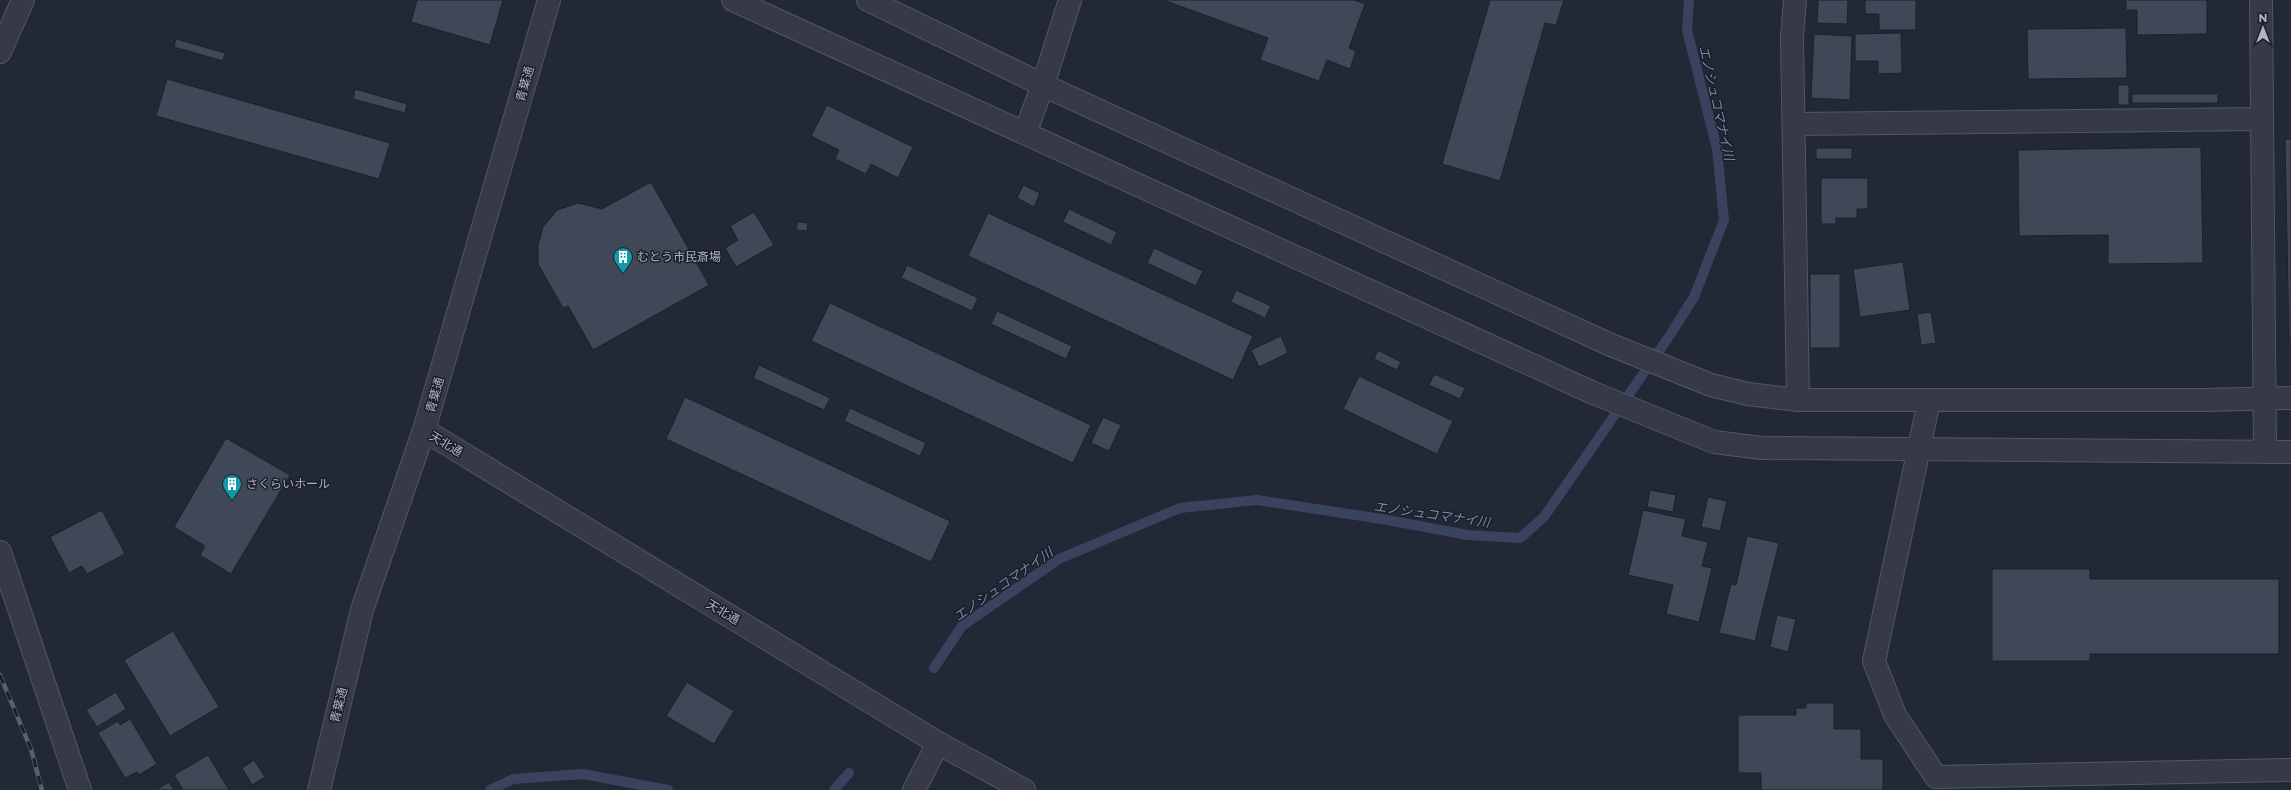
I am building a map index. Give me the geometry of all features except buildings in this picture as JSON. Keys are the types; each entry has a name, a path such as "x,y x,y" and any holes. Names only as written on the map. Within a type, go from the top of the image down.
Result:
{"street":[{"path":"0,52 23,0"},
{"name":"青葉通","path":"319,790 362,610 424,430 549,0"},
{"path":"733,0 1591,392 1667,425 1714,442 1762,448 2291,452"},
{"path":"868,0 1043,85 1611,345 1711,385 1798,400 1929,401 2291,398"},
{"path":"1025,133 1043,85 1070,0"},
{"path":"1795,0 1792,37 1798,400"},
{"path":"2260,0 2264,452"},
{"path":"1794,124 2262,119"},
{"path":"1929,401 1874,662 1895,715 1936,777 2291,770"},
{"name":"天北通","path":"424,430 938,743 1024,790"},
{"path":"0,552 80,790"},
{"path":"914,790 938,743"}],"waterway":[{"name":"エノシュコマナイ川","path":"934,668 962,626 1059,559 1180,508 1257,500 1382,519 1468,535 1520,538 1544,517 1670,335 1694,297 1724,220 1717,149 1687,30 1689,0"},
{"name":"エノシュコマナイ川","path":"834,790 849,773"},
{"name":"エノシュコマナイ川","path":"490,790 513,779 583,774 668,790"}],"railway":[{"path":"0,675 31,749 42,790"}],"place":[{"name":"むとう市民斎場","path":"623,274"},
{"name":"さくらいホール","path":"232,501"}]}
